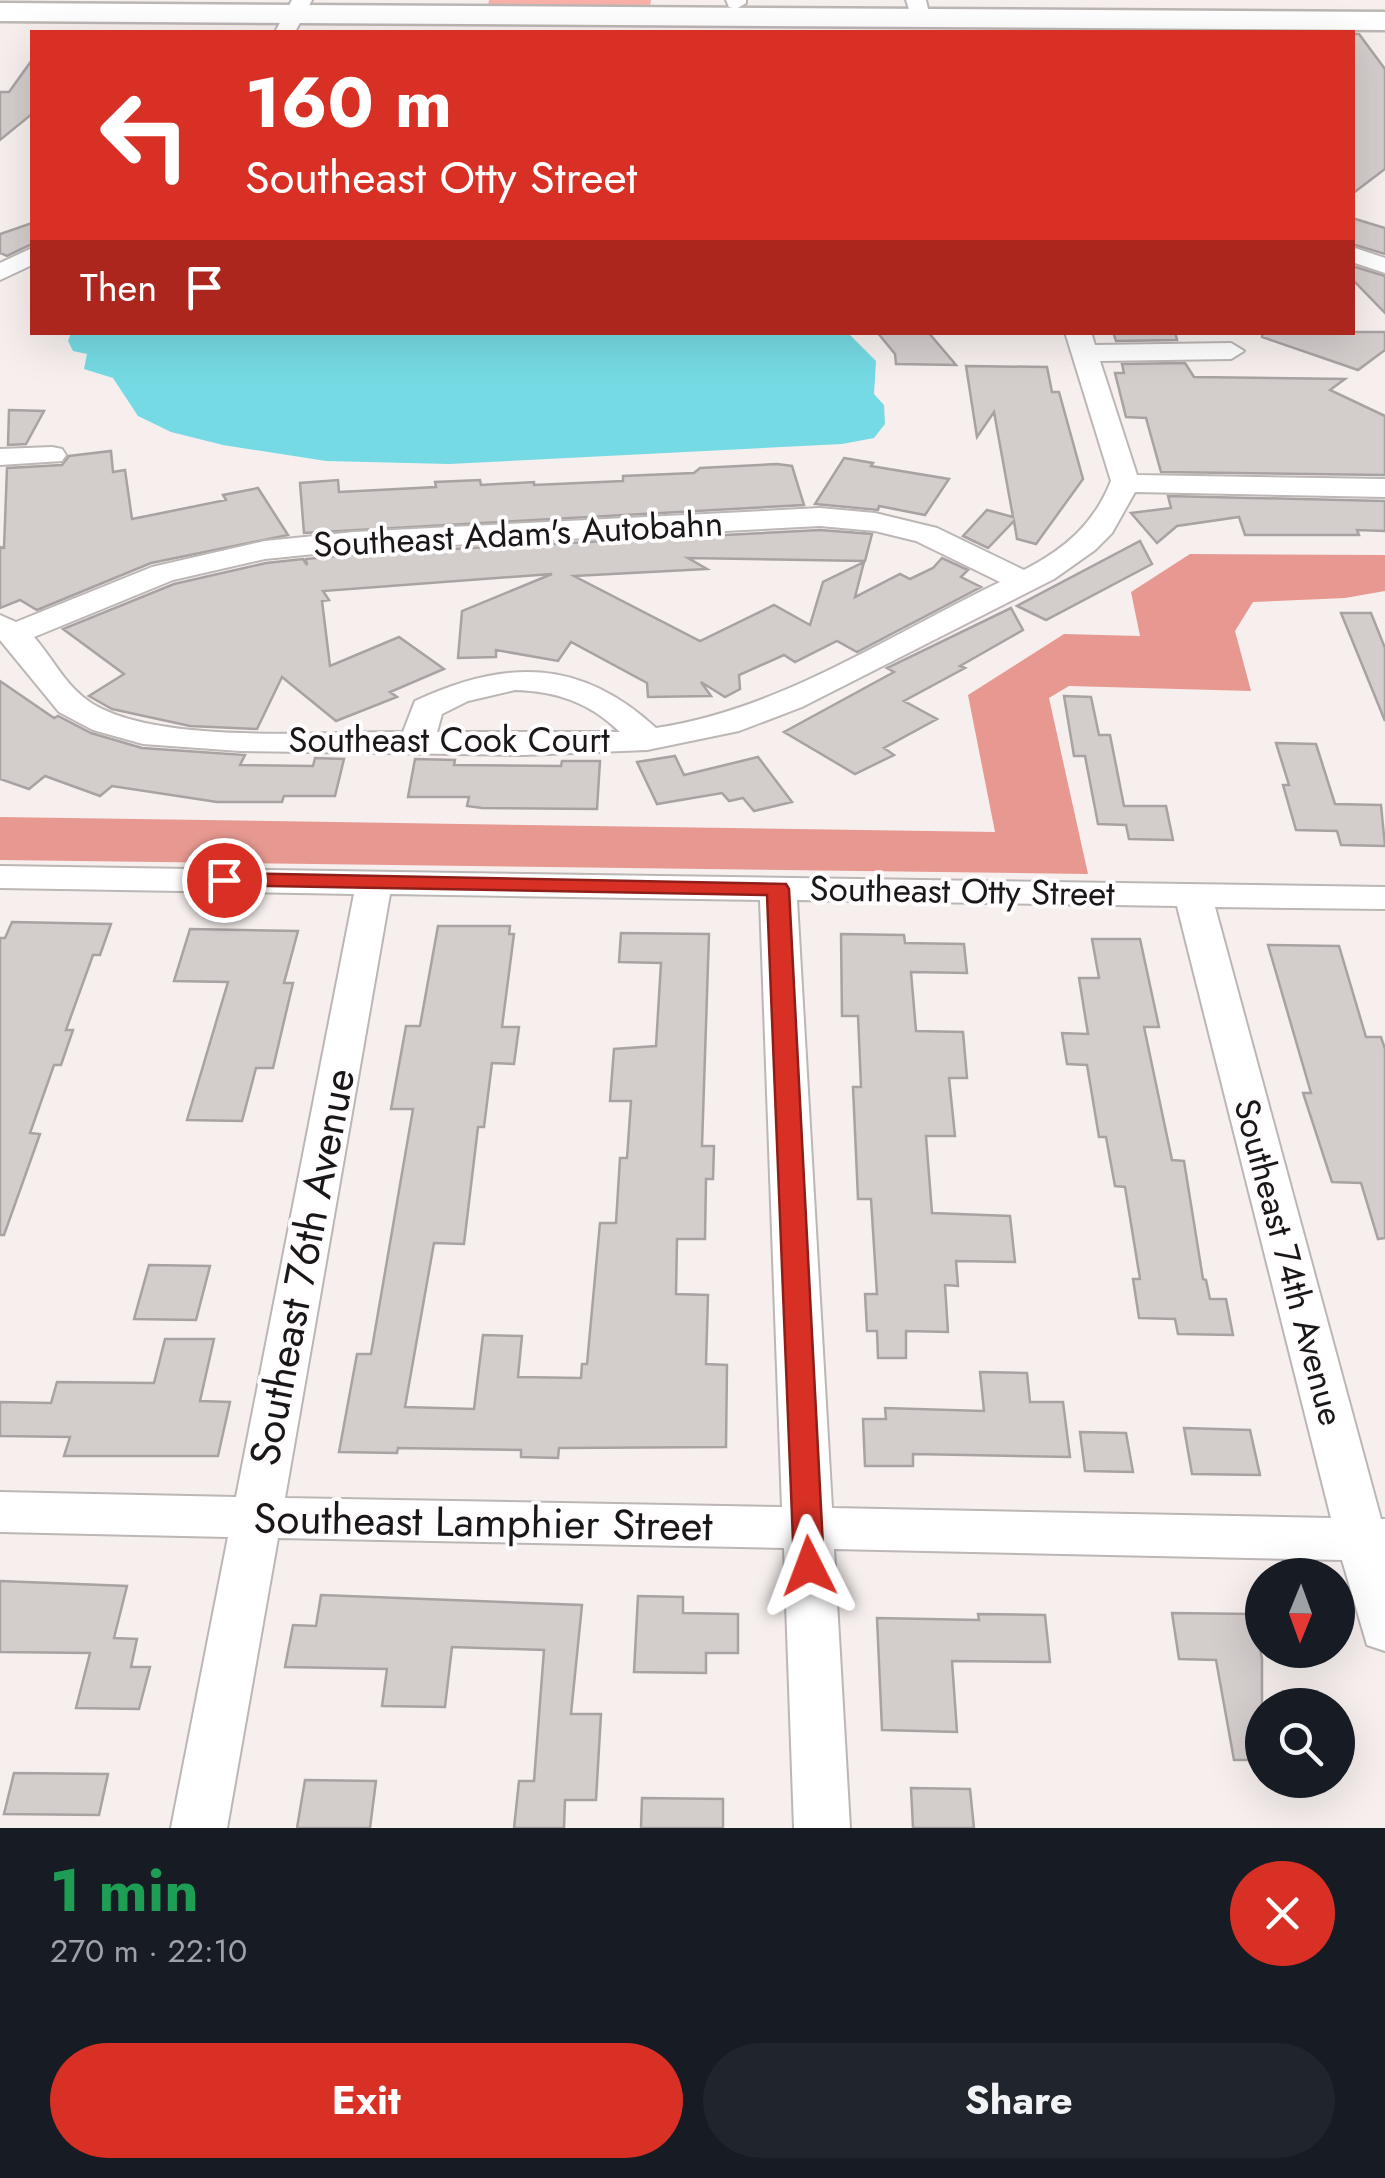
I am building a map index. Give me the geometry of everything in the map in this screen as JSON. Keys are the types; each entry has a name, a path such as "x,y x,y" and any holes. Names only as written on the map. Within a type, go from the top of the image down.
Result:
{"main road":[{"path":"0,12 294,15 918,9 1134,26 1385,21"}],"street":[{"path":"1355,255 1385,266"},
{"path":"0,273 30,256"},
{"path":"1231,351 1081,343 1126,481 1152,486 1385,488"},
{"path":"0,457 52,455"},
{"name":"Southeast Cook Court","path":"7,630 28,646 54,688 70,704 98,722 122,730 171,738 493,746 600,744 646,738 723,725 782,704 1024,582 1087,544 1108,523 1126,481"},
{"name":"Southeast Adam's Autobahn","path":"7,630 163,573 207,561 354,540 820,517 876,522 926,534 1024,582"},
{"path":"417,742 428,708 459,691 493,682 534,679 596,695 628,718 646,738"},
{"name":"Southeast Otty Street","path":"0,877 1385,898"},
{"name":"Southeast 76th Avenue","path":"200,1828 374,883"},
{"path":"778,889 822,1828"},
{"name":"Southeast 74th Avenue","path":"1193,895 1373,1540 1385,1629"},
{"name":"Southeast Lamphier Street","path":"0,1512 1373,1540"}],"shaded area":[{"path":"489,0 651,0 650,8 488,7"},
{"path":"1190,554 1385,555 1385,591 1345,598 1253,602 1235,631 1251,691 1069,686 1049,698 1088,874 0,860 0,817 995,832 968,695 1064,634 1140,636 1131,592"}],"water":[{"path":"70,335 850,335 876,361 874,394 884,405 885,424 874,438 842,444 449,464 326,461 223,445 171,432 138,416 113,378 84,369 87,354 73,351 68,341"}],"building":[{"path":"1355,34 1359,34 1385,69 1385,169 1355,192"},
{"path":"30,63 30,116 0,140 0,92 9,92"},
{"path":"1355,219 1385,228 1385,254 1355,245"},
{"path":"30,224 30,245 7,256 0,253 0,234"},
{"path":"1355,267 1385,276 1385,313 1355,282"},
{"path":"1385,332 1385,350 1358,370 1262,337"},
{"path":"879,335 931,335 956,365 896,364 895,354"},
{"path":"1114,335 1176,335 1177,340 1116,341"},
{"path":"1185,363 1194,377 1345,379 1330,390 1385,416 1385,475 1161,472 1146,418 1126,417 1115,373 1124,373 1122,364"},
{"path":"966,366 1047,367 1052,392 1059,392 1083,479 1036,544 1017,539 1014,521 988,548 963,536 987,510 1013,517 994,412 977,437"},
{"path":"9,410 44,411 26,444 8,445"},
{"path":"111,451 113,472 125,470 132,519 226,500 223,495 258,488 288,535 151,563 37,610 20,600 0,608 0,547 4,548 7,468 62,465 69,456"},
{"path":"844,458 949,479 925,515 879,506 878,510 815,504"},
{"path":"792,466 804,505 304,533 300,483 338,480 339,492 436,487 435,482 480,480 481,485 534,485 623,481 623,476"},
{"path":"1168,496 1385,501 1385,531 1357,530 1359,535 1245,535 1239,517 1177,526 1157,543 1131,513 1171,508"},
{"path":"820,530 872,534 865,561 688,558 707,569 574,576 700,641 774,605 810,625 823,582 864,562 855,597 900,574 910,579 933,568 942,558 968,570 961,577 981,587 857,652 837,641 795,662 784,655 739,675 740,689 725,697 701,682 711,696 648,697 647,683 571,642 558,661 496,650 496,657 458,658 462,611 552,574 323,591 329,600 322,601 330,666 399,637 444,669 390,692 397,697 336,721 282,677 257,729 190,726 112,709 89,696 124,674 63,629 174,584 266,563 303,559 307,565 306,559 354,554"},
{"path":"1140,541 1152,564 1046,620 1017,606"},
{"path":"1011,608 1023,630 904,701 937,719 884,748 894,755 855,774 784,732 894,672 887,668"},
{"path":"1341,613 1371,613 1385,648 1385,721"},
{"path":"0,681 54,718 58,716 91,733 142,748 245,755 240,765 313,766 315,758 344,759 335,796 284,796 282,802 217,802 112,786 100,796 45,776 29,789 0,779"},
{"path":"1064,696 1091,697 1099,735 1110,735 1124,806 1166,806 1173,840 1129,839 1126,825 1098,824 1085,756 1074,756"},
{"path":"1276,743 1316,744 1335,804 1381,805 1385,846 1341,845 1337,831 1296,830 1283,785 1289,785"},
{"path":"675,756 684,775 758,757 792,802 754,811 743,798 729,801 722,793 657,804 637,762"},
{"path":"415,759 455,760 454,765 561,766 562,761 600,761 597,809 482,808 467,806 469,797 408,797"},
{"path":"12,922 111,924 100,955 93,955 66,1030 73,1030 61,1065 54,1065 30,1133 40,1134 4,1235 0,1235 0,938 5,938"},
{"path":"438,926 510,926 509,934 514,934 502,1027 519,1027 514,1064 492,1063 484,1127 478,1127 464,1244 434,1243 405,1407 474,1409 483,1335 522,1336 518,1377 581,1378 582,1364 587,1364 600,1223 616,1223 620,1158 627,1158 631,1101 610,1101 614,1049 656,1046 661,963 619,962 621,933 709,934 702,1146 714,1146 713,1179 706,1179 705,1239 677,1239 676,1294 708,1295 706,1364 727,1365 726,1447 559,1448 558,1458 521,1457 521,1450 398,1448 397,1453 339,1452 357,1354 371,1354 413,1109 391,1109 406,1026 420,1026"},
{"path":"190,929 298,931 284,983 293,983 273,1068 256,1068 242,1121 187,1120 228,982 174,981"},
{"path":"841,934 904,935 905,943 964,944 967,973 911,972 916,1031 963,1032 967,1078 949,1078 955,1136 926,1136 932,1213 1010,1216 1015,1262 956,1261 958,1286 945,1285 948,1332 906,1331 906,1358 878,1358 877,1331 867,1331 865,1294 877,1294 871,1199 858,1199 853,1087 861,1087 858,1016 842,1016"},
{"path":"1092,939 1140,939 1159,1027 1144,1027 1172,1160 1184,1161 1203,1279 1210,1299 1226,1299 1233,1335 1178,1334 1175,1319 1139,1318 1133,1279 1140,1279 1125,1187 1115,1186 1106,1137 1099,1137 1087,1065 1067,1064 1062,1033 1088,1034 1079,978 1099,978"},
{"path":"1268,945 1339,946 1366,1037 1381,1037 1385,1049 1385,1238 1378,1239 1361,1183 1332,1182 1303,1093 1311,1093"},
{"path":"149,1265 210,1266 196,1320 134,1319"},
{"path":"165,1339 214,1339 200,1401 230,1402 218,1456 64,1456 70,1437 0,1436 0,1402 51,1403 57,1382 154,1383"},
{"path":"980,1372 1027,1373 1030,1402 1063,1402 1070,1457 913,1454 913,1466 865,1466 863,1419 886,1419 885,1408 984,1411"},
{"path":"1184,1428 1250,1430 1260,1475 1192,1474"},
{"path":"1080,1432 1126,1433 1133,1472 1085,1471"},
{"path":"0,1581 127,1586 114,1638 137,1639 131,1667 150,1667 139,1709 76,1708 90,1653 0,1652"},
{"path":"321,1595 582,1605 571,1714 601,1714 596,1800 565,1800 564,1828 514,1828 519,1781 534,1781 544,1650 452,1647 445,1707 382,1706 387,1669 285,1667 293,1625 316,1626"},
{"path":"638,1596 683,1597 683,1613 738,1614 738,1653 706,1653 706,1673 634,1672"},
{"path":"1172,1613 1245,1614 1245,1668 1262,1668 1262,1688 1245,1688 1245,1760 1234,1760 1216,1660 1179,1659"},
{"path":"978,1614 1045,1615 1050,1662 952,1661 957,1732 882,1730 877,1618 979,1620"},
{"path":"14,1773 108,1774 99,1815 4,1814"},
{"path":"305,1780 376,1781 370,1828 297,1828"},
{"path":"911,1788 970,1789 974,1828 913,1828"},
{"path":"642,1798 723,1799 723,1828 641,1828"}],"route":[{"path":"224,880 778,889 809,1566"}]}
